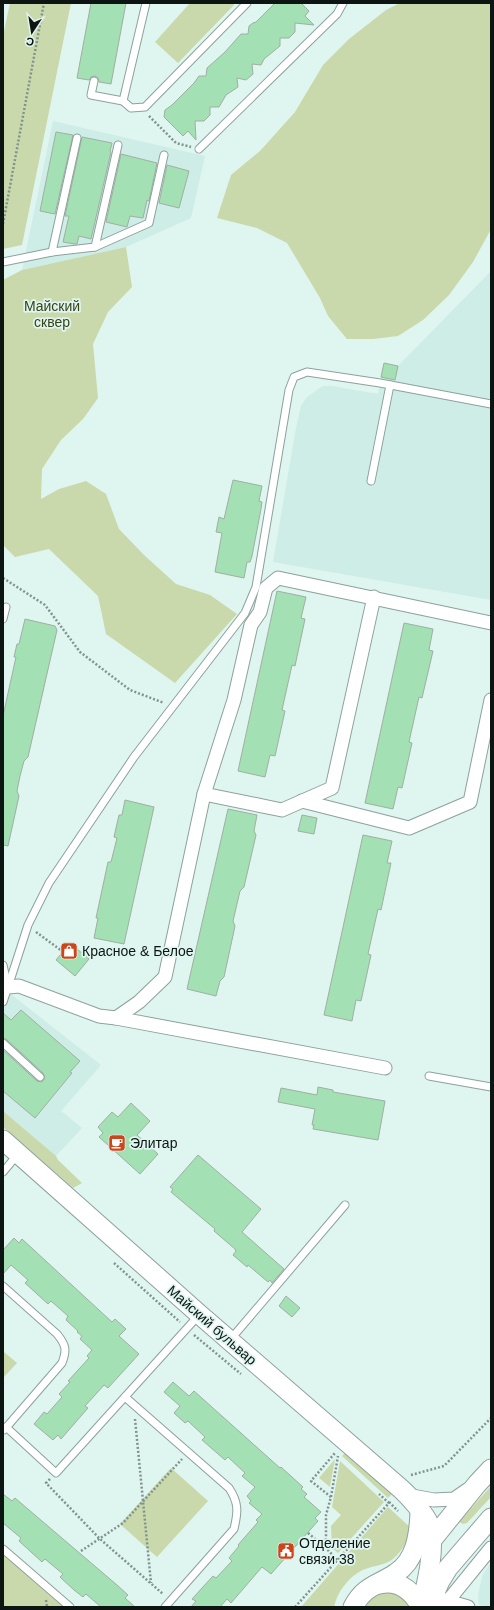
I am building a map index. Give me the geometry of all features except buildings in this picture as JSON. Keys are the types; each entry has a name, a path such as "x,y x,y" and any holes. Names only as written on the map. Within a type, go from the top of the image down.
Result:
{"main road":[{"name":"Майский бульвар","path":"3,1140 230,1341 404,1491 428,1523 432,1540"},
{"path":"353,1607 359,1596 370,1587 396,1573 407,1562 419,1554 491,1469"},
{"path":"407,1562 415,1548 419,1530 420,1511"},
{"path":"431,1603 440,1581 448,1568 491,1518"},
{"path":"431,1603 432,1540"},
{"path":"370,1587 382,1583 395,1584 405,1588 415,1596 431,1603"}],"street":[{"path":"116,1018 139,1002 165,977 204,794 234,700 251,625 260,612 266,588 278,578 374,597 491,623"},
{"path":"204,794 282,810 332,788 374,597"},
{"path":"302,801 409,828 470,802 491,700"},
{"path":"8,987 20,986 99,1016 385,1068"},
{"path":"404,1491 434,1500 454,1499 477,1484"},
{"path":"431,1603 459,1587 491,1548"},
{"path":"431,1603 468,1607"}],"lane":[{"path":"123,101 146,3"},
{"path":"94,81 91,95 123,101 131,108 145,107 248,3"},
{"path":"199,149 337,14 343,3"},
{"path":"52,252 77,138"},
{"path":"96,247 118,146"},
{"path":"3,262 52,252 96,247 149,223 164,155"},
{"path":"3,1002 28,925 49,883 134,757 245,614 256,587 289,390 294,377 306,372 390,385 491,404"},
{"path":"371,481 390,385"},
{"path":"3,619 6,607"},
{"path":"3,965 8,987"},
{"path":"3,1043 40,1077"},
{"path":"429,1076 491,1086"},
{"path":"3,1172 19,1154"},
{"path":"230,1341 345,1205"},
{"path":"3,1286 64,1342 66,1353 62,1363 4,1429 56,1473 200,1314"},
{"path":"125,1397 229,1488 235,1498 238,1513 234,1529 164,1607"},
{"path":"3,1549 70,1607"}],"path":[{"path":"3,224 44,3"},
{"path":"145,107 150,118 176,143 199,149"},
{"path":"3,578 45,606 80,652 130,690 174,706"},
{"path":"28,925 62,952 67,947"},
{"path":"112,1261 187,1329 242,1375"},
{"path":"133,1404 151,1584"},
{"path":"295,1607 389,1503 404,1491 409,1476 444,1466 491,1418"},
{"path":"330,1449 344,1461"},
{"path":"81,1551 123,1523 188,1452"},
{"path":"331,1497 312,1481 335,1453"},
{"path":"326,1548 326,1515 331,1497 338,1456"},
{"path":"56,1473 46,1483 100,1539 170,1601"},
{"path":"378,1492 399,1513"},
{"path":"308,1533 326,1548 337,1560"}],"shaded area":[{"path":"53,121 205,156 191,218 126,247 22,270"},
{"path":"491,271 491,600 273,562 296,428 301,406 307,397 323,386 332,386 378,394 384,363 398,366"},
{"path":"3,988 101,1065 61,1111 82,1128 56,1156 3,1111"},
{"path":"491,1562 490,1607 479,1605 478,1594 483,1574"}],"green space":[{"path":"10,3 71,3 22,245 3,249 3,36"},
{"path":"190,3 232,3 234,5 178,63 155,42"},
{"path":"400,3 491,3 491,229 473,262 449,295 423,320 398,336 373,339 347,339 328,316 320,298 287,243 257,228 217,218 231,175 260,151 295,112 323,65 349,39 386,10"},
{"name":"Майский сквер","path":"126,247 132,287 108,312 93,344 98,398 83,419 61,440 42,469 41,499 59,489 86,481 106,494 119,529 144,555 176,584 210,595 237,614 175,683 106,634 98,596 49,549 15,557 3,545 3,280 22,270"},
{"path":"3,1111 56,1156 58,1160 82,1183 73,1188 3,1127"},
{"path":"3,1351 17,1363 3,1378"},
{"path":"346,1452 392,1494 388,1498 342,1456"},
{"path":"335,1459 330,1487 319,1478"},
{"path":"340,1461 384,1502 338,1553 332,1548 331,1526 341,1515 332,1507"},
{"path":"171,1468 208,1501 157,1557 120,1524"},
{"path":"491,1486 491,1497 467,1523 463,1524 459,1522"},
{"path":"388,1507 412,1529 400,1552 390,1561 363,1570 355,1575 347,1582 340,1592 334,1607 301,1607"},
{"path":"3,1549 70,1607 3,1607"},
{"path":"384,1593 400,1596 409,1603 411,1607 364,1607 372,1598"}],"place":[{"name":"Красное & Белое","path":"69,951"},
{"name":"Элитар","path":"117,1143"},
{"name":"Отделение связи 38","path":"286,1551"}]}
